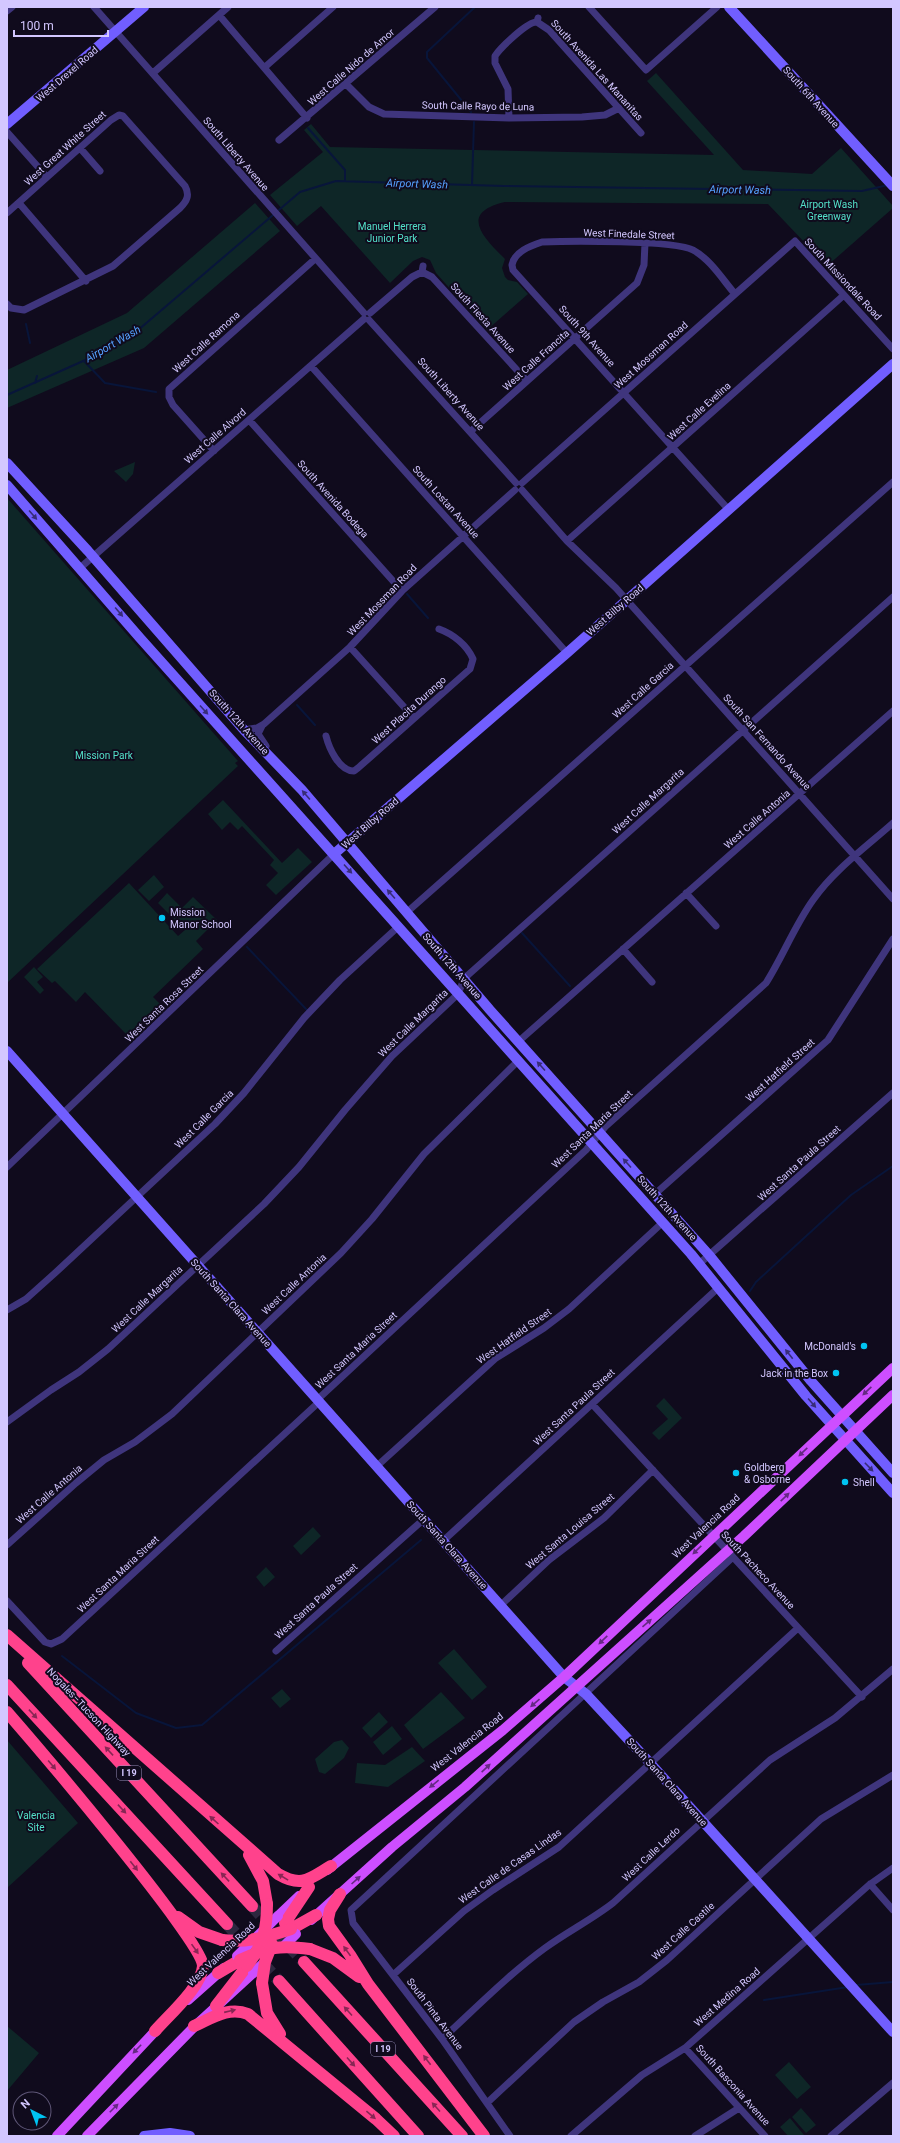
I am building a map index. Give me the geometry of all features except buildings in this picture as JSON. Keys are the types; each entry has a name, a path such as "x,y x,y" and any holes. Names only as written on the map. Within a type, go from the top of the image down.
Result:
{"highway":[{"path":"7,1635 243,1846 278,1874 291,1882 309,1879 331,1866"},
{"name":"Nogales–Tucson Highway","path":"7,1640 252,1906"},
{"path":"7,1685 227,1924"},
{"path":"7,1712 84,1803 165,1905 202,1958 203,1965 196,1985 155,2031"},
{"path":"216,2006 244,1964 257,1952 267,1927 267,1904 263,1881 243,1846"},
{"path":"287,1926 308,1887"},
{"path":"340,1894 330,1910 328,1919 329,1926 350,1955 368,1984 484,2136"},
{"path":"165,1905 199,1932 222,1940 262,1942 310,1949 348,1967 368,1984"},
{"path":"262,1942 277,1934 287,1926 316,1915"},
{"path":"262,1942 265,1962 262,1983 268,2013 288,2044"},
{"name":"I 19","path":"304,1962 462,2136"},
{"path":"218,1973 244,1964"},
{"path":"279,1981 418,2136"},
{"path":"194,2026 226,2012 238,2010 248,2014 288,2044 394,2136"}],"main road":[{"name":"West Valencia Road","path":"308,1887 331,1866 503,1730 564,1677 712,1536 893,1368"},
{"path":"316,1915 392,1847 465,1787 576,1686 730,1554 844,1440 893,1395"},
{"name":"West Valencia Road","path":"267,1927 287,1926"},
{"path":"244,1964 265,1962 284,1946 287,1926"},
{"name":"West Valencia Road","path":"244,1964 262,1942"},
{"name":"West Valencia Road","path":"57,2136 155,2031 218,1973"},
{"path":"87,2136 194,2026 216,2006"}],"street":[{"path":"7,11 12,7"},
{"name":"South Liberty Avenue","path":"94,7 315,259 471,431 519,487 568,541 600,571 627,600"},
{"name":"West Drexel Road","path":"7,124 144,7"},
{"path":"153,73 228,7"},
{"path":"264,67 333,7"},
{"name":"West Calle Nido de Amor","path":"279,140 307,118 435,7"},
{"path":"589,7 646,70 717,7"},
{"name":"South 6th Avenue","path":"729,7 893,186"},
{"path":"219,15 307,118"},
{"name":"South Avenida Las Mananitas","path":"509,118 508,89 495,63 494,56 530,23 538,20 549,30 641,133"},
{"name":"South Calle Rayo de Luna","path":"346,84 369,108 384,114 509,118 605,115 619,108"},
{"name":"West Great White Street","path":"7,213 111,120 119,115 123,116 185,186 189,196 180,208 113,266 86,281"},
{"path":"7,132 48,176"},
{"path":"80,148 100,172"},
{"path":"7,304 12,308 24,310 86,281 19,203"},
{"name":"West Mossman Road","path":"264,724 350,647 402,591 795,241"},
{"name":"South Missiondale Road","path":"795,241 893,349"},
{"name":"West Finedale Street","path":"511,267 516,257 526,248 542,242 645,243 692,249 700,254 735,294"},
{"name":"West Calle Francita","path":"471,431 637,283 642,274 644,265 645,243"},
{"name":"West Calle Ramona","path":"214,450 173,405 165,393 315,259"},
{"name":"South 9th Avenue","path":"511,267 729,510"},
{"name":"West Calle Alvord","path":"80,568 412,276 423,269"},
{"name":"South Fiesta Avenue","path":"423,269 527,381"},
{"name":"West Calle Evelina","path":"568,541 844,295"},
{"name":"West Bilby Road","path":"334,854 567,653 893,364"},
{"name":"South Lostan Avenue","path":"311,366 567,653"},
{"name":"South Avenida Bodega","path":"249,420 402,591"},
{"name":"South 12th Avenue","path":"7,463 93,557 244,730 272,758 348,843 406,913 709,1255 842,1416 893,1473"},
{"name":"West Calle Garcia","path":"406,913 893,482"},
{"name":"South 12th Avenue","path":"7,485 248,759 519,1060 699,1264 831,1425 893,1493"},
{"name":"West Calle Margarita","path":"7,1422 79,1372 108,1349 268,1199 299,1167 345,1110 392,1056 458,994 464,979 893,597"},
{"name":"South San Fernando Avenue","path":"627,600 800,794 854,857 893,899"},
{"name":"West Placita Durango","path":"326,736 328,746 343,767 354,771 470,669 476,661 470,653 452,634 439,629"},
{"path":"350,647 414,718"},
{"name":"West Calle Antonia","path":"519,1041 893,711"},
{"path":"244,730 257,728 264,724"},
{"path":"264,724 258,734 259,738 270,751 272,758"},
{"path":"248,759 261,747"},
{"name":"West Santa Maria Street","path":"7,1601 45,1642 51,1644 62,1639 592,1143 600,1132 766,982 781,959 813,900 836,872 893,823"},
{"name":"West Santa Rosa Street","path":"7,1167 334,854"},
{"path":"686,893 716,926"},
{"name":"West Calle Garcia","path":"7,1310 26,1299 138,1198 215,1124 244,1093 304,1018 340,980 399,926"},
{"name":"West Hatfield Street","path":"655,1194 828,1040 893,939"},
{"path":"623,949 652,982"},
{"name":"South Santa Clara Avenue","path":"7,1051 564,1677 586,1694 650,1763 893,2032"},
{"name":"West Calle Antonia","path":"7,1545 87,1474 172,1414 341,1253 372,1219 424,1154 519,1060"},
{"name":"West Santa Paula Street","path":"699,1264 893,1094"},
{"name":"West Hatfield Street","path":"377,1466 496,1358 544,1328 569,1309 662,1223"},
{"name":"West Santa Paula Street","path":"443,1541 718,1288"},
{"path":"735,1309 750,1318 755,1318 758,1315"},
{"name":"South Pacheco Avenue","path":"592,1404 712,1536 862,1697"},
{"name":"West Santa Louisa Street","path":"500,1605 549,1560 604,1518 653,1470"},
{"name":"West Santa Paula Street","path":"276,1650 424,1519"},
{"path":"586,1694 730,1554"},
{"name":"West Calle de Casas Lindas","path":"393,1975 464,1911 493,1890 559,1847 798,1628"},
{"name":"West Calle Lerdo","path":"442,2039 514,1972 546,1948 590,1921 613,1903 770,1760 835,1718 862,1697 893,1669"},
{"name":"South Pinta Avenue","path":"510,2136 442,2039 353,1923 351,1910 586,1694"},
{"name":"West Calle Castile","path":"487,2103 574,2022 603,2002 640,1982 667,1960 821,1819 893,1775"},
{"name":"West Medina Road","path":"571,2136 642,2075 686,2048 870,1884 893,1868"},
{"path":"870,1884 893,1910"},
{"name":"South Basconia Avenue","path":"686,2048 765,2136"},
{"path":"831,2136 893,2083"},
{"path":"695,2136 739,2108"},
{"path":"144,2136 170,2132 190,2136"}],"green space":[{"name":"Airport Wash Greenway","path":"656,73 743,170 812,174 841,148 893,206 893,208 827,266 768,204 505,202 490,207 482,213 479,220 480,227 490,243 505,259 502,268 505,277 508,280 517,282 528,294 487,330 436,273 430,260 422,257 413,261 390,283 321,206 297,226 270,195 323,152 304,130 311,124 330,147 714,155 647,81"},
{"path":"255,203 280,231 144,348 7,408 7,370 127,313"},
{"path":"135,462 133,474 126,482 114,471"},
{"name":"Mission Park","path":"7,498 238,761 235,763 238,766 7,983"},
{"path":"223,800 282,863 298,848 312,862 276,895 266,885 278,873 270,865 274,860 242,826 238,830 230,822 222,830 208,814"},
{"path":"154,875 164,887 149,901 138,890"},
{"path":"129,883 178,936 185,930 158,903 167,893 182,908 193,897 217,920 196,941 203,949 153,997 161,1005 139,1026 126,1034 85,992 76,1002 55,981 52,983 37,969"},
{"path":"34,967 43,977 37,982 44,990 40,994 24,977"},
{"path":"664,1398 682,1418 659,1440 652,1433 668,1419 656,1406"},
{"path":"313,1527 321,1536 301,1555 293,1546"},
{"path":"266,1567 275,1577 264,1587 256,1577"},
{"path":"454,1649 487,1687 472,1700 438,1663"},
{"path":"282,1689 291,1699 280,1708 271,1698"},
{"path":"441,1692 465,1718 423,1749 404,1725"},
{"path":"379,1712 388,1722 371,1738 362,1728"},
{"path":"392,1726 402,1739 383,1755 373,1742"},
{"name":"Valencia Site","path":"7,1740 78,1823 7,1888"},
{"path":"342,1740 349,1748 344,1758 325,1774 319,1772 315,1759 334,1742"},
{"path":"412,1747 425,1761 388,1787 355,1783 357,1763 385,1765"},
{"path":"7,2026 39,2053 7,2091"},
{"path":"789,2062 811,2087 797,2099 775,2075"},
{"path":"801,2108 816,2125 806,2133 792,2117"},
{"path":"790,2118 804,2135 803,2136 788,2136 780,2127"}],"waterway":[{"path":"471,112 427,58 427,52 475,7"},
{"path":"472,185 474,122"},
{"path":"308,128 345,170 345,181"},
{"name":"Airport Wash","path":"7,395 101,353 137,331 300,192 336,181 504,186 862,191 888,185"},
{"path":"26,324 30,343"},
{"path":"84,361 105,383 156,392"},
{"name":"Airport Wash","path":"35,383 37,376"},
{"path":"407,594 428,618"},
{"path":"297,705 315,725"},
{"path":"522,933 570,986"},
{"path":"247,947 307,1010"},
{"path":"750,1291 756,1282 851,1195 893,1166"},
{"path":"62,1656 136,1713 176,1728 202,1725 421,1540"},
{"path":"856,1985 893,1982"},
{"path":"764,2000 848,1987"}],"tunnel":[{"path":"252,1906 304,1962"},
{"path":"227,1924 279,1981"}],"place":[{"name":"Mission Manor School","path":"162,918"},
{"name":"McDonald's","path":"864,1346"},
{"name":"Jack in the Box","path":"836,1373"},
{"name":"Goldberg & Osborne","path":"736,1473"},
{"name":"Shell","path":"845,1482"}],"park label":[{"name":"Manuel Herrera Junior Park","path":"392,232"}]}
